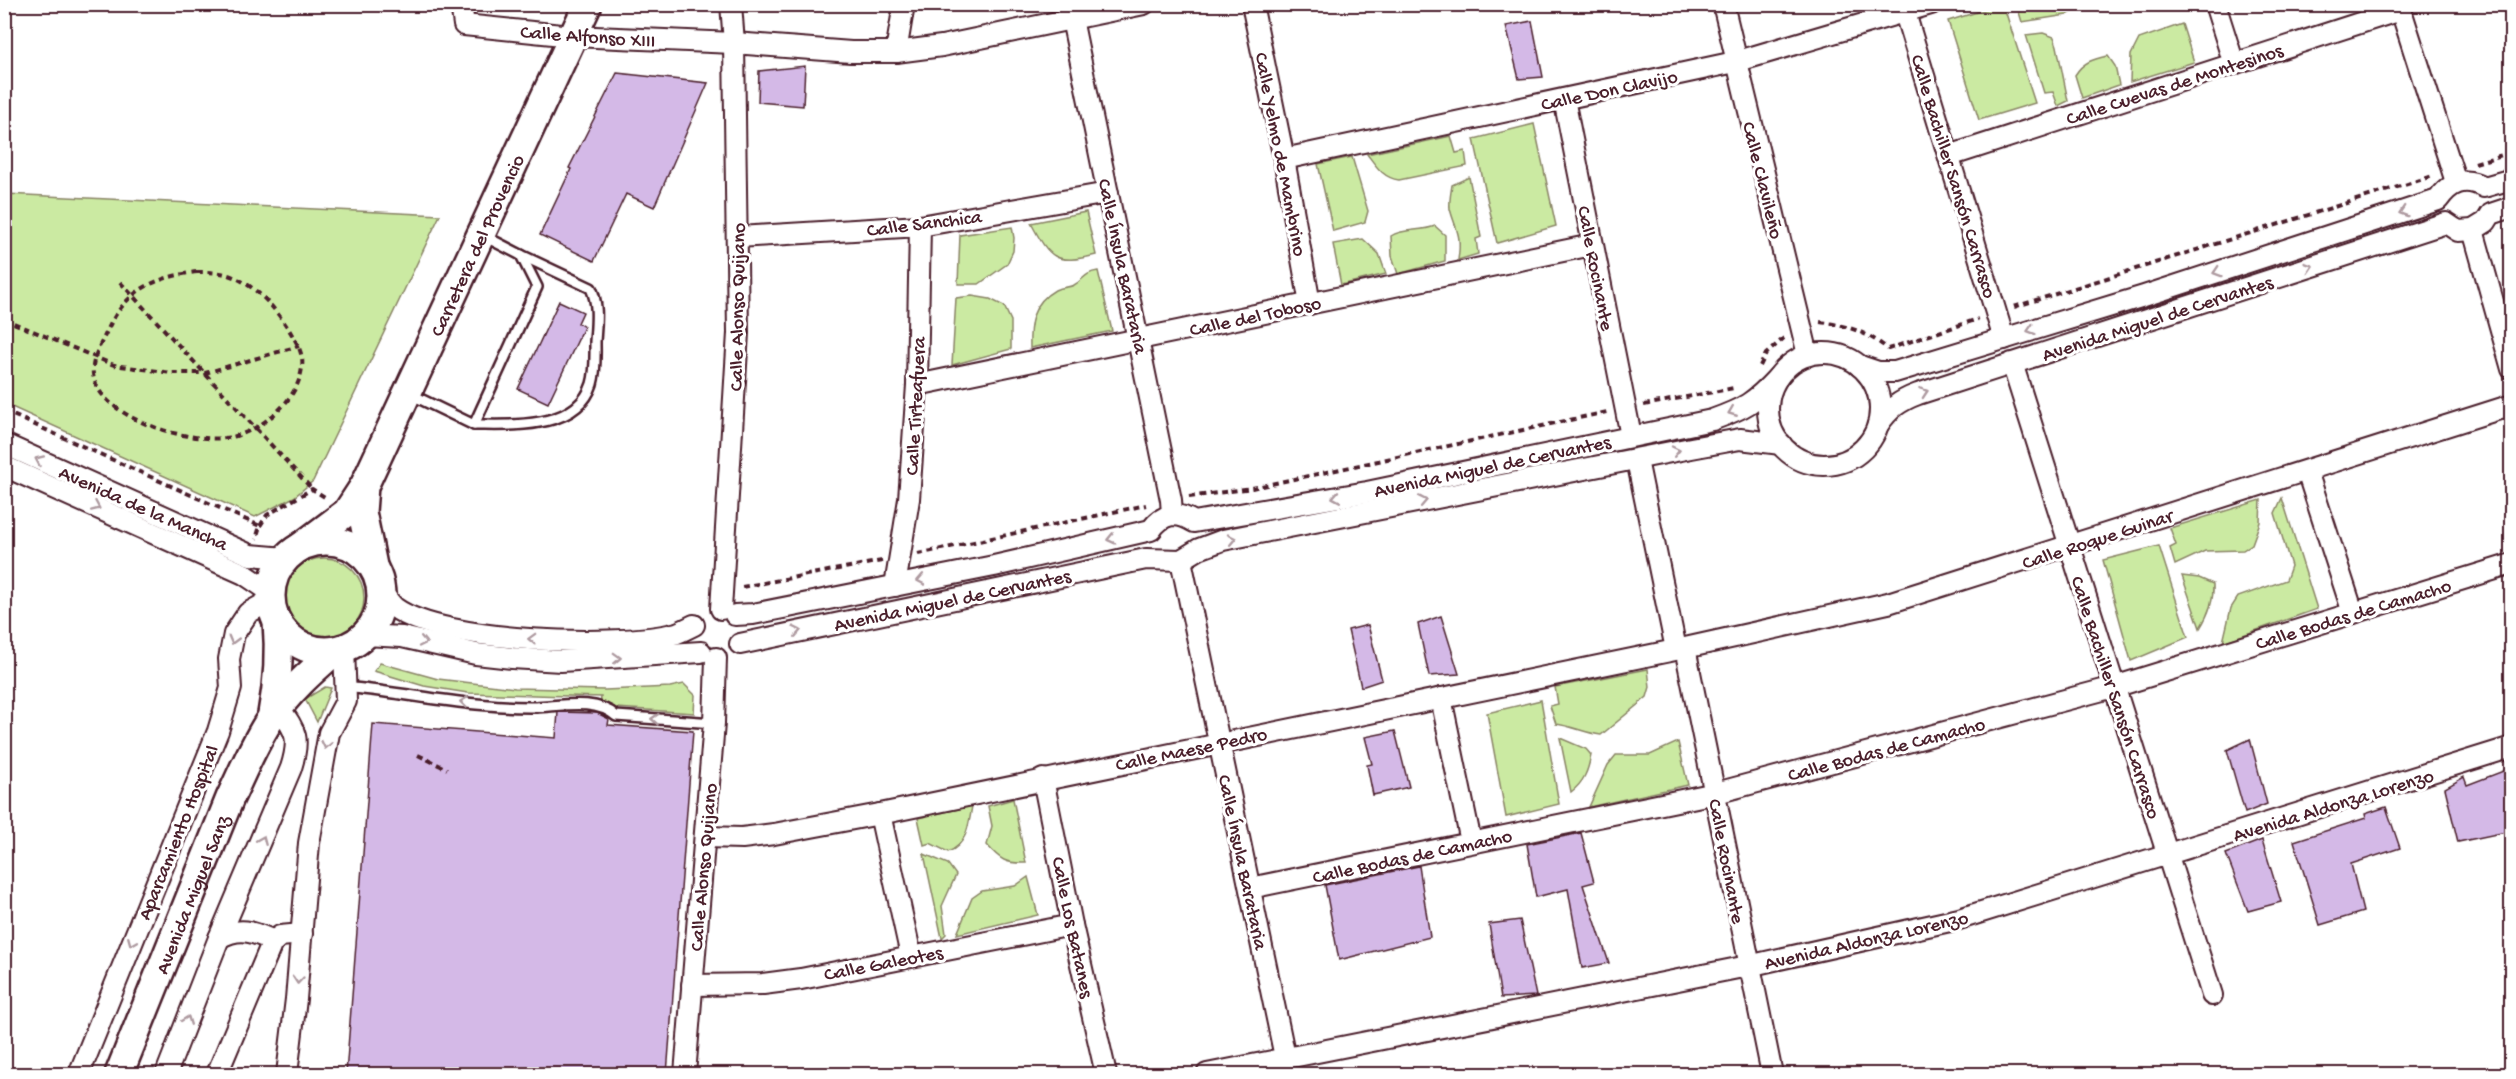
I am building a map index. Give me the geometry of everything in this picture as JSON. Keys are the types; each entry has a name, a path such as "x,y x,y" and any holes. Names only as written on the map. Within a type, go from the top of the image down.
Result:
{"street":[{"name":"Calle Alfonso XIII","path":"461,4 464,25 573,36 734,43 851,52 896,52 942,46 1144,4"},
{"name":"Carretera del Provencio","path":"293,553 347,512 364,486 588,4"},
{"name":"Calle Alonso Quijano","path":"728,612 738,333 734,43 731,4"},
{"path":"896,52 904,4"},
{"name":"Calle Yelmo de Mambrino","path":"1252,4 1284,159 1310,304"},
{"name":"Calle Clavileño","path":"1723,4 1735,62 1808,355"},
{"name":"Calle Don Clavijo","path":"1284,159 1735,62 1931,4"},
{"path":"2215,4 2234,64"},
{"path":"2399,7 2456,182 2474,182 2484,187 2492,203 2491,214 2486,222 2473,230 2458,231 2438,214 2438,200"},
{"name":"Calle Cuevas de Montesinos","path":"1949,156 2234,64 2399,7"},
{"name":"Calle Bachiller Sansón Carrasco","path":"1905,13 2004,339"},
{"name":"Calle Ínsula Barataria","path":"1072,19 1140,339 1172,514"},
{"name":"Calle Rocinante","path":"1564,99 1631,436"},
{"path":"2484,187 2511,179"},
{"name":"Avenida Miguel de Cervantes","path":"1860,366 1878,372 1895,372 2144,296 2438,200 2445,190 2456,182"},
{"name":"Calle Sanchica","path":"738,237 920,226 1108,193"},
{"path":"2491,214 2511,207"},
{"name":"Avenida Miguel de Cervantes","path":"1878,425 1900,401 2446,223"},
{"name":"Calle Tirteafuera","path":"895,585 909,499 917,385 920,226"},
{"path":"2473,230 2511,369"},
{"name":"Calle del Toboso","path":"917,385 1592,245"},
{"path":"1829,353 1847,357 1860,366 1877,389 1880,405 1878,425 1869,443 1856,455 1829,465 1810,463 1794,456 1773,433 1768,411 1770,395 1778,377 1792,363 1808,355 1829,353"},
{"name":"Calle Bachiller Sansón Carrasco","path":"2012,363 2212,995"},
{"name":"Avenida Miguel de Cervantes","path":"728,612 753,614 994,566 1151,530 1158,519 1172,514 1183,515 1194,522 1367,492 1712,420 1738,411 1758,399 1778,377"},
{"name":"Calle Roque Guinar","path":"1681,649 1888,603 2511,405"},
{"name":"Avenida Miguel de Cervantes","path":"740,644 1146,559 1173,559 1223,540 1740,439 1781,444"},
{"name":"Avenida de la Mancha","path":"4,444 250,555 293,553"},
{"name":"Calle Rocinante","path":"1637,460 1716,793 1748,966 1772,1074"},
{"name":"Avenida de la Mancha","path":"4,466 244,574 273,605"},
{"path":"2307,471 2353,614"},
{"name":"Carretera del Provencio","path":"364,486 362,512 377,578"},
{"path":"1194,522 1199,535 1198,549"},
{"path":"1151,530 1155,551 1173,559"},
{"path":"319,541 336,542 352,547 365,556 394,607 439,626 521,638 624,639 677,633 694,625 704,612 728,612 742,629 740,644 730,655 561,661 476,654 402,637 349,644 318,651 299,644 286,634 273,605 273,579 280,565 293,553 319,541"},
{"name":"Calle Ínsula Barataria","path":"1173,559 1220,743 1285,1057"},
{"name":"Calle Bodas de Camacho","path":"1250,888 1716,793 2114,687 2511,564"},
{"path":"287,1074 315,802 329,733 346,701 349,644 380,612 377,578"},
{"name":"Avenida Miguel Sanz","path":"273,605 280,653 275,713"},
{"name":"Aparcamiento Hospital","path":"79,1074 218,731 231,688 229,659 234,634 248,613 273,605"},
{"path":"694,625 693,640 708,655"},
{"name":"Avenida Miguel Sanz","path":"119,1074 230,798 275,713 296,686 349,644"},
{"name":"Calle Maese Pedro","path":"705,837 742,838 774,834 880,814 1681,649"},
{"name":"Calle Alonso Quijano","path":"685,1074 714,723 708,655"},
{"path":"1442,698 1471,842"},
{"path":"166,1074 219,938 277,804 298,746 293,726 275,713"},
{"name":"Avenida Aldonza Lorenzo","path":"1207,1074 1748,966 1959,919 2511,747"},
{"name":"Calle Los Batanes","path":"1043,779 1072,925 1107,1074"},
{"path":"880,814 911,956"},
{"name":"Calle Galeotes","path":"692,985 782,981 1072,925"},
{"path":"219,938 234,930 274,941"},
{"path":"217,1074 263,961 274,941 280,936 302,934"}],"lane":[{"path":"407,393 474,425 545,422 566,414 580,402 592,385 595,364 596,299 591,288 480,235"},
{"path":"474,425 537,287 521,255"},
{"path":"347,691 352,688 399,692 489,705 588,704 612,712 616,716 714,723"}],"path":[{"path":"221,273 241,280 280,314 299,346 303,365 298,383 289,399 255,428 236,436 207,438 175,433 135,418 105,399 97,387 93,372 95,357 116,311 132,294 177,274 221,273"},
{"path":"120,282 312,489 347,512"},
{"path":"4,319 95,357 125,366 172,373 205,373 299,346"},
{"path":"4,411 260,526"},
{"path":"250,555 260,526 267,515 312,489"},
{"path":"418,755 447,769"}],"green space":[{"path":"427,4 427,9 301,5"},
{"path":"2003,4 2035,103 1979,120 1948,21"},
{"path":"2024,5 2085,5 2067,15 2022,22 2018,9"},
{"path":"2182,24 2194,62 2130,82 2131,55 2139,39"},
{"path":"2043,33 2054,37 2057,46 2068,101 2058,106 2053,92 2044,93 2026,35"},
{"path":"2108,56 2115,66 2119,85 2082,98 2075,75 2089,62"},
{"path":"1534,124 1556,226 1497,243 1474,139"},
{"path":"1451,136 1456,153 1465,151 1467,166 1399,180 1384,174 1367,154"},
{"path":"1352,157 1368,211 1365,222 1333,231 1318,164"},
{"path":"1469,177 1481,237 1476,239 1478,254 1458,260 1459,238 1450,209 1450,197 1452,185"},
{"path":"5,194 440,215 313,481 294,497 255,517 5,404"},
{"path":"1086,212 1096,255 1082,258 1062,259 1049,252 1031,223"},
{"path":"1435,226 1445,235 1445,261 1398,274 1392,256 1391,236"},
{"path":"1012,227 1013,251 1007,264 979,284 958,284 960,235"},
{"path":"1363,239 1379,254 1386,274 1341,285 1333,244"},
{"path":"1098,271 1112,331 1030,348 1031,323 1041,301 1055,290 1074,285 1087,275"},
{"path":"972,296 990,299 1004,306 1011,321 1011,349 952,365 956,298"},
{"path":"2282,498 2317,609 2223,642 2231,608 2238,597 2286,580 2291,566 2275,513"},
{"path":"2261,500 2260,522 2252,544 2243,550 2205,551 2175,565 2170,548 2176,545 2170,528"},
{"path":"2159,546 2188,637 2131,661 2103,560"},
{"path":"324,558 339,561 352,570 361,583 364,598 361,613 352,626 339,635 324,638 309,635 296,626 287,613 284,598 287,583 296,570 309,561"},
{"path":"2182,576 2199,578 2213,584 2210,607 2200,628"},
{"path":"380,663 438,679 515,688 605,690 670,687 684,684 695,695 694,713 600,707 601,697 468,693 424,686 374,671"},
{"path":"1648,669 1650,687 1647,697 1601,735 1556,724 1550,706 1558,704 1555,687"},
{"path":"325,687 331,688 317,722 305,699"},
{"path":"1541,700 1559,804 1506,817 1487,713"},
{"path":"1560,738 1586,749 1591,755 1585,776 1571,792"},
{"path":"1678,742 1688,785 1589,807 1608,765 1616,755 1650,755"},
{"path":"1013,799 1026,863 1004,860 987,845 992,826 988,806"},
{"path":"972,806 966,833 954,849 948,852 930,843 924,845 918,818"},
{"path":"924,854 948,864 956,875 942,906 946,934 942,938"},
{"path":"1028,877 1038,915 957,934 972,898 982,891 1015,886"}],"building":[{"path":"1532,21 1543,77 1519,79 1506,26"},
{"path":"805,66 803,106 758,102 759,71"},
{"path":"617,73 708,83 654,207 626,194 594,261 540,235 571,169 569,168"},
{"path":"559,301 583,312 578,323 584,327 548,403 518,389"},
{"path":"1441,616 1459,674 1429,676 1418,624"},
{"path":"1368,625 1382,680 1361,687 1348,630"},
{"path":"558,712 597,713 609,719 608,725 693,731 667,1074 346,1074 373,724 556,738"},
{"path":"1395,731 1409,787 1373,795 1367,765 1372,764 1365,737"},
{"path":"2250,739 2267,804 2245,813 2227,750"},
{"path":"2511,768 2511,831 2458,842 2445,788 2464,777 2467,785"},
{"path":"2386,807 2400,848 2351,864 2363,912 2320,925 2294,841 2366,818 2365,814"},
{"path":"1581,833 1594,882 1583,885 1609,963 1582,968 1568,889 1536,897 1527,844"},
{"path":"2262,840 2281,902 2248,911 2226,854"},
{"path":"1419,866 1430,937 1339,960 1325,885"},
{"path":"1520,920 1536,996 1501,998 1489,924"}]}
